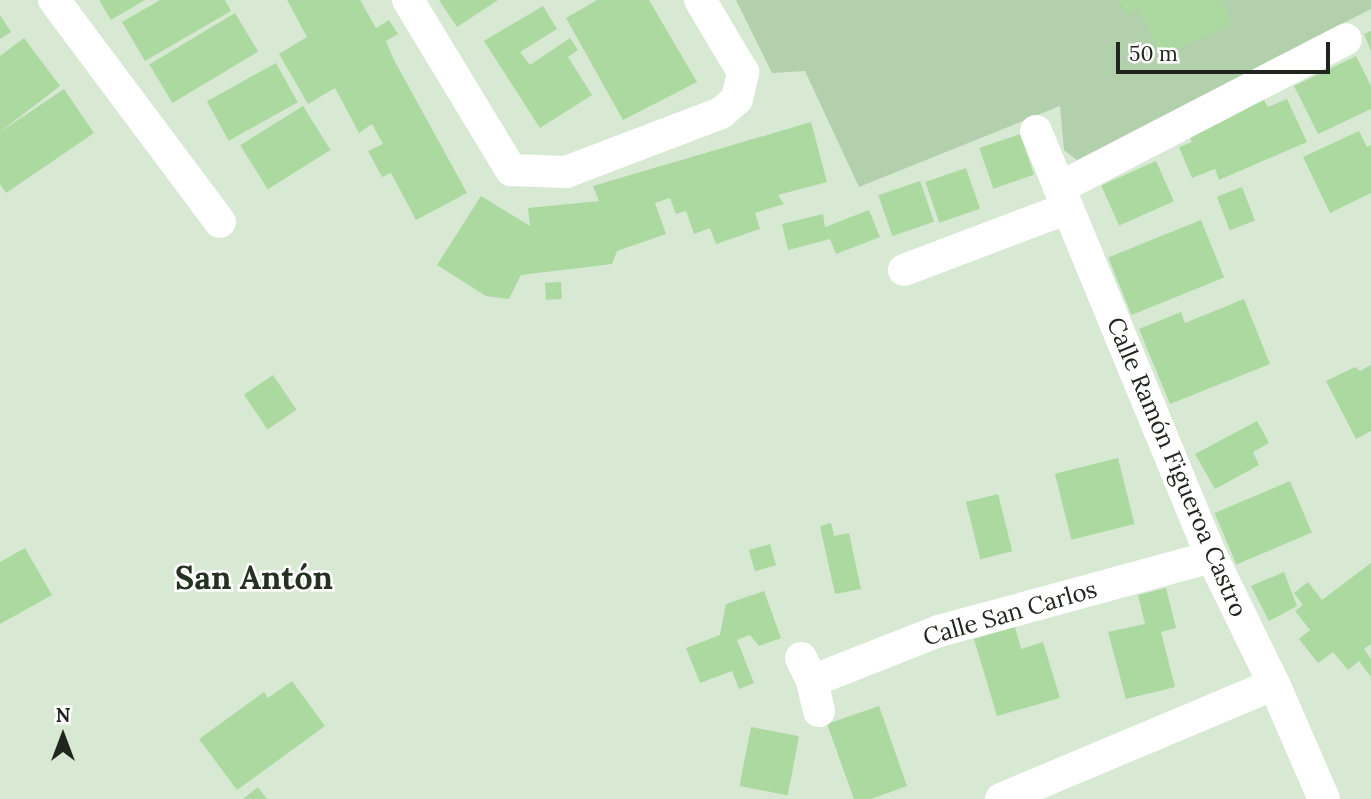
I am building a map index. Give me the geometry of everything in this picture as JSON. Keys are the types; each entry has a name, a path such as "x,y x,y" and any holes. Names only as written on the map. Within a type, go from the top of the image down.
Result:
{"street":[{"path":"54,0 220,222"},
{"path":"408,0 511,170 566,172 721,113 737,99 743,72 700,0"},
{"path":"904,270 1064,198 1346,39"},
{"name":"Calle Ramón Figueroa Castro","path":"1036,131 1212,557 1274,684 1324,799"},
{"name":"Calle San Carlos","path":"810,684 939,631 1212,557"},
{"path":"1001,799 1274,684"}],"green space":[{"path":"736,0 1371,0 1371,9 1077,160 1064,150 1060,106 859,187 805,71 772,73"}],"building":[{"path":"99,0 145,0 111,20"},
{"path":"160,0 225,0 231,11 145,61 122,22"},
{"path":"287,0 360,0 376,28 389,20 398,34 386,41 393,58 467,193 416,220 391,173 382,177 368,151 383,144 372,124 359,133 335,88 308,104 279,54 307,37"},
{"path":"439,0 498,0 457,27"},
{"path":"597,0 649,0 697,82 623,120 566,18"},
{"path":"1119,0 1220,0 1232,24 1161,56 1139,9 1126,15"},
{"path":"543,6 557,29 520,52 530,65 570,38 578,50 568,57 592,95 540,128 484,41"},
{"path":"235,13 258,52 172,103 149,65"},
{"path":"0,15 11,32 0,39"},
{"path":"1371,31 1371,51 1364,34"},
{"path":"24,38 60,86 0,132 0,56"},
{"path":"1356,56 1371,86 1371,109 1318,134 1294,86"},
{"path":"276,63 298,102 229,141 207,101"},
{"path":"64,89 94,133 6,193 0,184 0,132"},
{"path":"1287,99 1307,142 1219,180 1215,169 1192,178 1179,147 1192,142 1188,133 1264,100 1268,107"},
{"path":"303,106 331,150 268,189 240,145"},
{"path":"811,122 827,182 778,195 784,204 755,213 760,229 716,244 710,228 694,234 686,211 676,214 670,198 655,203 666,234 617,251 612,264 521,275 509,299 486,296 437,265 481,196 530,226 528,208 599,201 593,186"},
{"path":"1359,131 1367,147 1371,145 1371,193 1330,213 1303,157"},
{"path":"1020,134 1034,175 993,189 979,148"},
{"path":"1156,161 1174,201 1119,226 1101,185"},
{"path":"966,168 980,209 939,223 925,182"},
{"path":"920,181 934,222 892,236 878,195"},
{"path":"1242,187 1255,221 1230,230 1217,197"},
{"path":"869,210 880,237 836,254 830,239 788,250 782,224 823,214 825,227"},
{"path":"1201,220 1224,277 1132,315 1108,257"},
{"path":"561,282 562,299 546,300 545,283"},
{"path":"1244,299 1270,364 1170,404 1139,329 1181,312 1185,323"},
{"path":"1371,365 1371,431 1356,439 1326,381 1355,367 1360,371"},
{"path":"273,375 296,410 267,429 244,395"},
{"path":"1257,421 1269,443 1253,452 1259,465 1215,489 1195,454"},
{"path":"1118,458 1134,524 1071,540 1055,474"},
{"path":"1290,481 1312,533 1236,565 1215,513"},
{"path":"998,494 1012,551 980,559 966,502"},
{"path":"831,523 834,536 849,533 861,589 835,594 820,526"},
{"path":"770,544 776,565 755,571 749,550"},
{"path":"25,548 52,595 0,624 0,562"},
{"path":"1371,563 1371,644 1364,649 1371,659 1371,677 1359,661 1348,670 1333,652 1318,663 1299,639 1310,630 1295,611 1303,605 1294,593 1308,582 1322,600"},
{"path":"1284,572 1297,606 1269,621 1251,586"},
{"path":"1166,588 1176,628 1161,632 1175,687 1126,699 1108,632 1145,624 1138,595"},
{"path":"764,591 781,638 759,646 750,635 737,640 754,683 739,689 732,671 700,683 686,648 720,635 726,604"},
{"path":"1015,627 1021,649 1043,642 1060,698 997,716 974,639"},
{"path":"292,681 325,726 237,790 199,739 264,692 268,698"},
{"path":"879,706 907,786 871,799 854,799 827,724"},
{"path":"751,727 799,736 788,795 740,786"},
{"path":"258,787 267,799 243,799"}],"district":[{"name":"San Antón","path":"254,578"}]}
